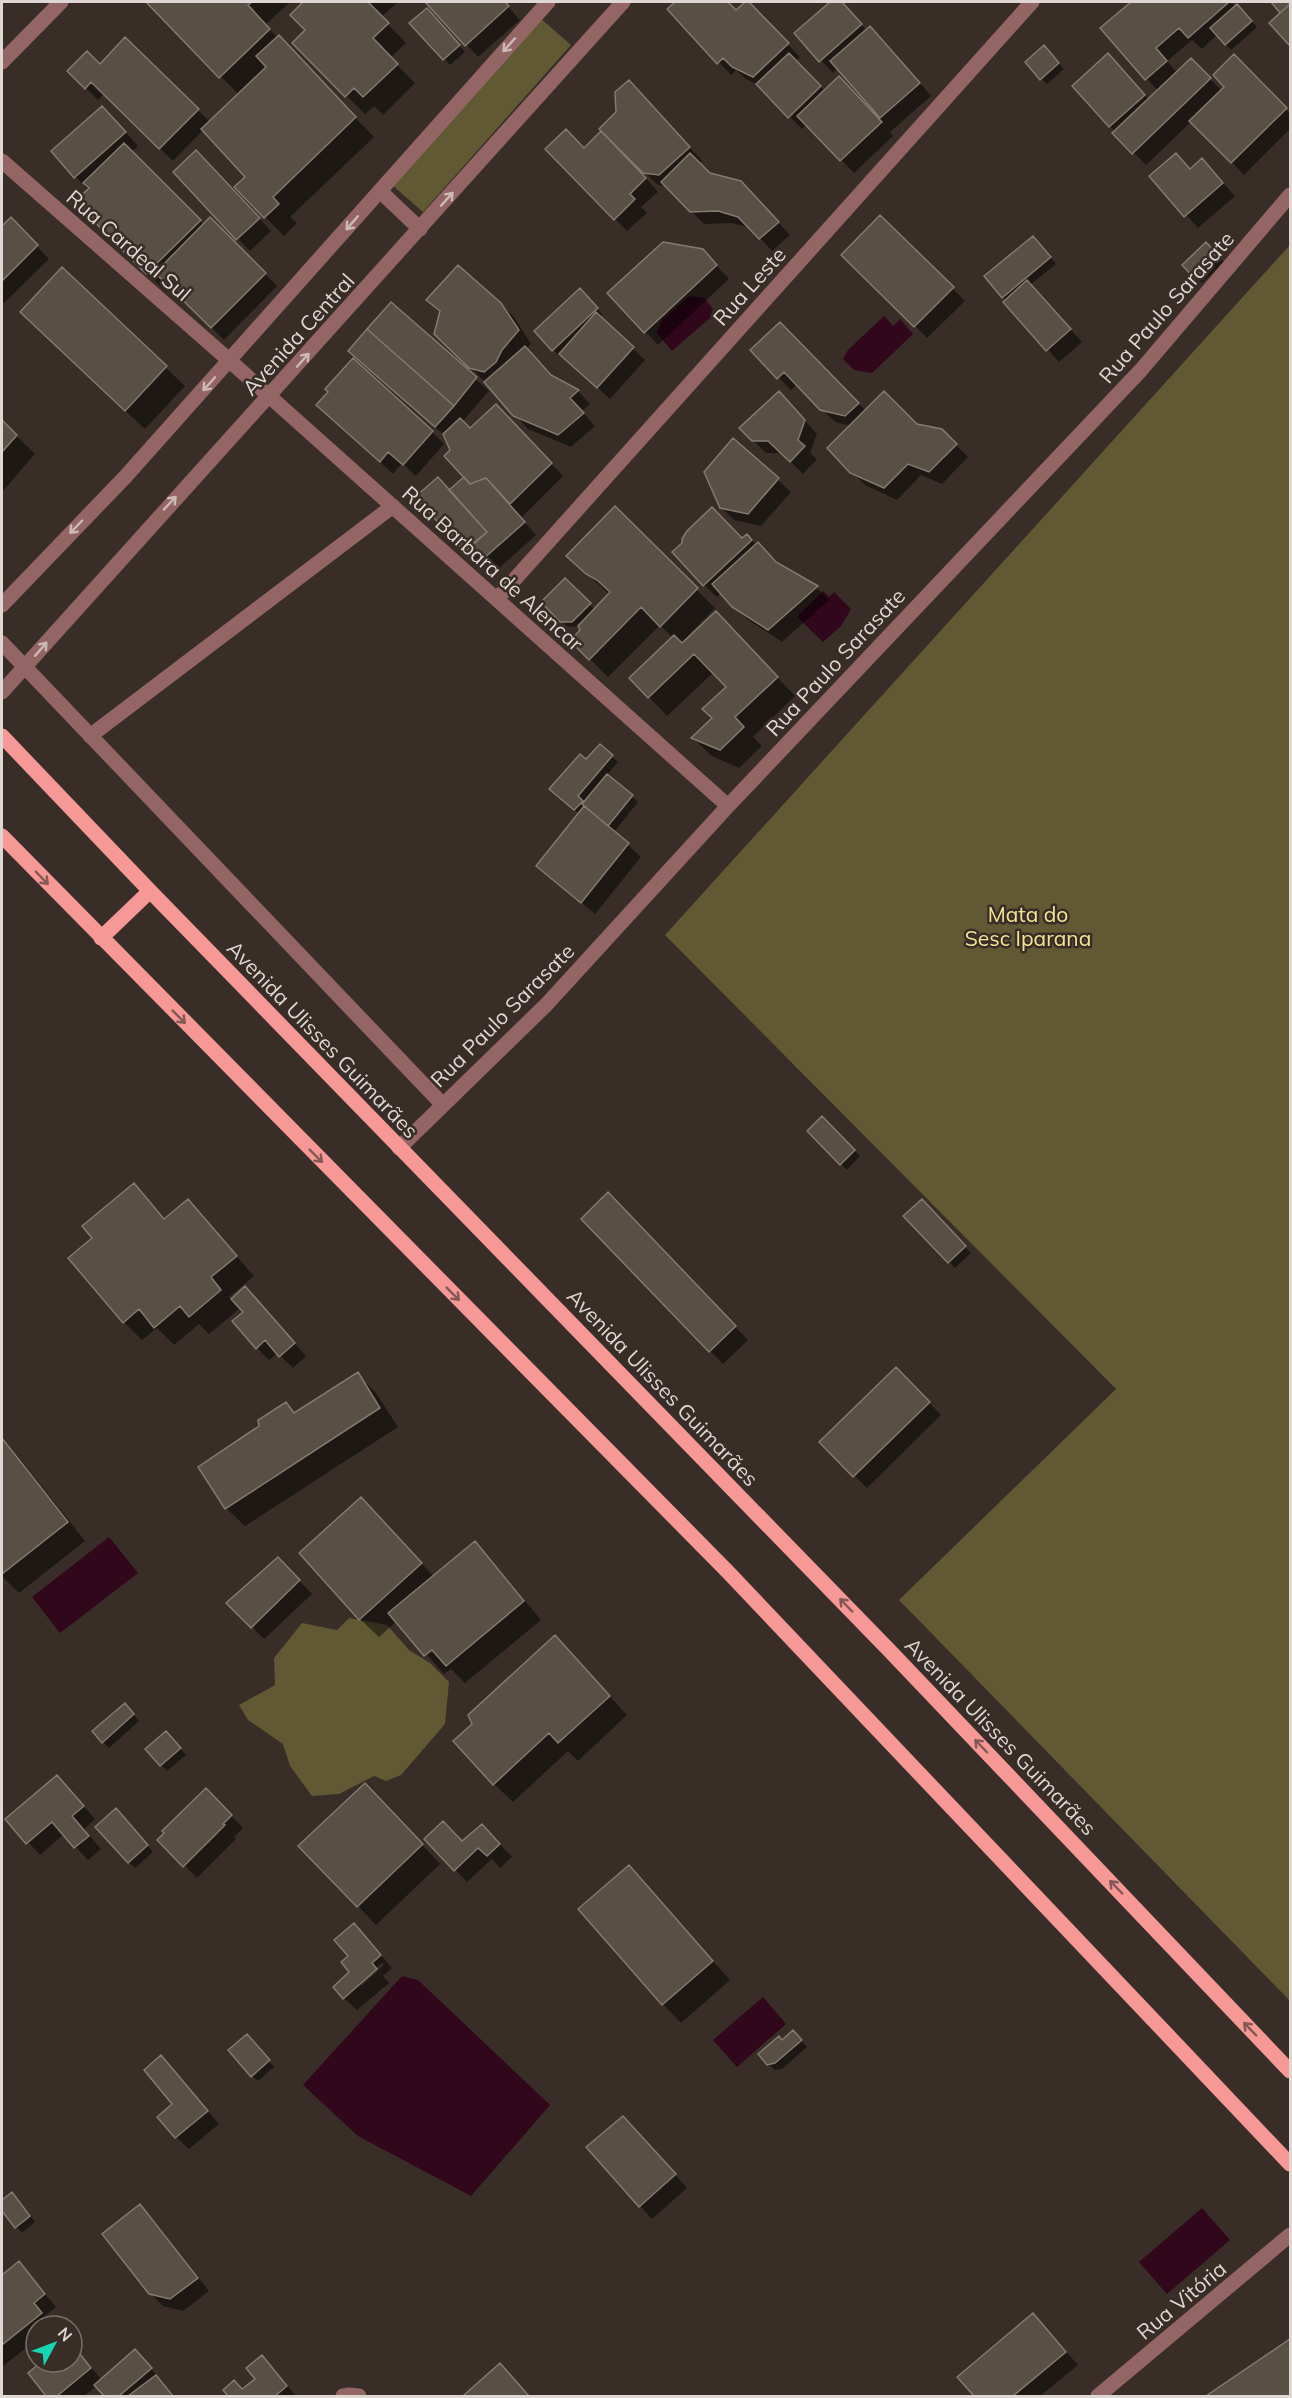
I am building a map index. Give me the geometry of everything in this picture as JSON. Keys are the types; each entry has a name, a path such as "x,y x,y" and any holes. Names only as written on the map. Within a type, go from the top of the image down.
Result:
{"main road":[{"name":"Avenida Ulisses Guimarães","path":"2,736 399,1148 880,1640 1290,2071"},
{"path":"2,836 719,1564 1290,2164"},
{"path":"101,938 150,891"}],"street":[{"path":"2,62 61,2"},
{"name":"Avenida Central","path":"2,606 126,476 230,361 548,2"},
{"name":"Avenida Central","path":"2,692 623,2"},
{"name":"Rua Leste","path":"497,599 1032,2"},
{"name":"Rua Cardeal Sul","path":"2,161 230,361"},
{"path":"380,191 420,229"},
{"name":"Rua Paulo Sarasate","path":"399,1148 546,1005 728,806 1141,370 1290,195"},
{"name":"Rua Barbara de Alencar","path":"230,361 728,806"},
{"path":"90,736 393,506"},
{"path":"2,643 443,1105"},
{"name":"Rua Vitória","path":"1098,2397 1290,2235"},
{"path":"342,2397 348,2395 359,2397"}],"green space":[{"path":"539,17 571,45 423,212 391,184"},
{"name":"Mata do Sesc Iparana","path":"1290,245 1290,2001 899,1600 1116,1389 665,935"},
{"path":"349,1618 387,1625 409,1650 430,1663 449,1682 445,1724 401,1775 386,1781 374,1776 339,1794 312,1796 290,1766 283,1744 248,1720 239,1705 275,1685 274,1658 302,1623 337,1630"}],"shaded area":[{"path":"689,296 704,298 713,309 710,318 672,351 657,333 662,320"},
{"path":"884,316 893,326 900,319 913,334 872,373 854,370 843,359 848,350"},
{"path":"823,591 829,597 834,592 851,609 841,626 823,642 797,617"},
{"path":"109,1537 138,1573 60,1633 32,1597"},
{"path":"402,1976 418,1980 550,2105 471,2196 358,2136 303,2085"},
{"path":"763,1997 786,2024 737,2067 713,2040"},
{"path":"1202,2208 1230,2240 1167,2294 1139,2262"}],"building":[{"path":"146,2 252,2 248,5 270,29 219,78"},
{"path":"303,2 368,2 389,23 373,38 398,64 363,97 354,88 345,97 292,43 305,30 290,15"},
{"path":"425,2 505,2 509,6 465,46"},
{"path":"675,2 728,2 736,10 745,2 749,2 789,43 753,77 732,67 723,58 717,64 667,9"},
{"path":"830,2 842,2 862,24 819,62 794,33"},
{"path":"1131,2 1229,2 1188,38 1179,28 1156,48 1167,61 1145,80 1100,28"},
{"path":"1271,2 1290,2 1290,4 1280,13"},
{"path":"1237,4 1252,21 1225,45 1210,28"},
{"path":"1290,4 1290,46 1269,23"},
{"path":"427,8 460,45 443,60 409,23"},
{"path":"870,26 920,83 880,118 830,61"},
{"path":"279,35 356,117 273,197 279,204 264,218 234,187 245,177 201,129 266,67 256,56"},
{"path":"125,37 199,109 159,149 91,82 85,89 67,71 87,51 100,64"},
{"path":"1044,45 1059,63 1040,80 1025,62"},
{"path":"789,53 821,86 788,118 756,84"},
{"path":"1108,53 1145,95 1109,127 1072,86"},
{"path":"1234,54 1287,108 1231,163 1189,121 1224,87 1213,75"},
{"path":"1191,58 1211,78 1132,154 1112,133"},
{"path":"839,76 882,122 840,161 797,116"},
{"path":"629,80 690,147 659,175 643,173 599,129 616,112 615,92"},
{"path":"102,106 126,132 74,178 51,151"},
{"path":"566,129 584,148 601,131 646,178 630,194 635,199 614,220 545,149"},
{"path":"124,143 201,220 146,274 75,202 89,188 83,183"},
{"path":"196,150 260,218 236,240 173,172"},
{"path":"690,153 710,173 741,181 779,222 759,239 738,217 718,211 690,212 661,182"},
{"path":"1176,153 1190,169 1202,158 1223,183 1184,217 1149,176"},
{"path":"880,215 954,287 914,327 841,255"},
{"path":"11,217 38,245 2,281 2,226"},
{"path":"210,217 266,273 211,328 155,273"},
{"path":"1033,236 1051,257 1002,298 984,276"},
{"path":"663,242 703,249 717,265 644,333 607,293"},
{"path":"1206,242 1219,256 1195,279 1182,265"},
{"path":"458,265 501,303 519,330 502,350 496,362 484,372 469,368 434,334 440,311 426,300"},
{"path":"62,267 167,366 125,411 20,312"},
{"path":"1027,280 1071,329 1046,351 1003,302"},
{"path":"580,288 598,308 552,351 534,331"},
{"path":"391,302 477,377 454,406 367,329"},
{"path":"596,312 634,347 597,388 559,354"},
{"path":"780,322 859,403 845,416 820,410 784,372 777,379 750,350"},
{"path":"367,329 454,406 435,427 348,351"},
{"path":"525,346 551,375 579,390 570,398 584,413 558,435 513,416 484,382"},
{"path":"353,358 433,431 403,465 388,452 380,462 316,405 328,392 325,389"},
{"path":"779,391 805,420 798,440 805,446 790,462 768,441 752,441 739,428"},
{"path":"884,391 917,424 942,429 957,444 929,472 908,464 884,488 850,473 827,448"},
{"path":"496,404 552,463 510,504 486,478 470,484 444,456 450,450 443,434 460,418 470,428"},
{"path":"2,420 17,435 2,452"},
{"path":"733,438 779,478 748,514 720,508 704,472"},
{"path":"438,477 487,532 465,552 415,497"},
{"path":"464,477 470,484 486,478 525,522 483,559 471,545 487,532 449,490"},
{"path":"615,506 698,588 660,627 641,607 589,660 570,641 580,630 578,626 610,592 566,556"},
{"path":"712,507 742,538 747,534 752,540 703,586 672,552 682,543 687,531"},
{"path":"758,542 776,562 818,586 768,630 732,607 712,584"},
{"path":"565,578 591,603 572,622 560,622 541,602"},
{"path":"716,611 778,677 735,717 744,727 720,750 691,738 712,718 702,709 726,687 694,654 648,698 629,678 674,635 682,643"},
{"path":"600,744 613,755 578,796 583,801 574,810 549,789 580,754 586,759"},
{"path":"607,774 633,795 608,826 582,804"},
{"path":"584,806 629,843 581,903 536,866"},
{"path":"822,1116 855,1150 840,1165 807,1131"},
{"path":"134,1183 164,1219 188,1199 237,1256 211,1277 221,1290 189,1317 180,1306 154,1328 139,1309 123,1323 68,1258 92,1238 82,1226"},
{"path":"608,1192 736,1326 709,1352 581,1219"},
{"path":"922,1199 966,1246 948,1263 903,1216"},
{"path":"245,1286 295,1343 279,1357 265,1340 256,1349 232,1321 243,1312 231,1299"},
{"path":"896,1367 930,1402 853,1477 819,1442"},
{"path":"358,1372 380,1408 225,1509 198,1467 259,1426 258,1420 286,1402 294,1413"},
{"path":"2,1438 68,1522 2,1574"},
{"path":"361,1497 422,1563 359,1620 299,1553"},
{"path":"475,1541 524,1601 446,1666 432,1650 424,1656 388,1613"},
{"path":"278,1557 300,1580 251,1628 226,1603"},
{"path":"555,1635 610,1696 558,1743 549,1733 493,1785 453,1741 472,1724 468,1715"},
{"path":"125,1703 134,1714 102,1743 92,1731"},
{"path":"166,1731 181,1748 160,1766 145,1749"},
{"path":"57,1775 84,1806 72,1816 89,1836 74,1848 52,1822 26,1844 5,1819"},
{"path":"365,1783 423,1844 357,1907 298,1846"},
{"path":"206,1788 232,1815 183,1867 157,1840 164,1833 162,1831"},
{"path":"116,1808 148,1845 128,1863 95,1827"},
{"path":"443,1821 462,1841 482,1824 500,1844 487,1856 478,1848 454,1871 424,1839"},
{"path":"629,1865 713,1961 662,2005 578,1909"},
{"path":"354,1923 381,1955 372,1963 377,1969 343,1999 333,1987 349,1972 341,1962 348,1956 334,1940"},
{"path":"793,2030 802,2040 775,2063 767,2065 758,2054 779,2036 782,2040"},
{"path":"247,2034 270,2060 251,2077 228,2050"},
{"path":"161,2055 208,2111 175,2138 157,2117 172,2104 144,2070"},
{"path":"623,2116 676,2174 639,2207 586,2147"},
{"path":"12,2192 30,2216 15,2228 2,2211 2,2200"},
{"path":"140,2204 198,2278 170,2299 149,2294 102,2234"},
{"path":"19,2261 45,2294 34,2303 42,2313 24,2314 24,2327 2,2345 2,2275"},
{"path":"1033,2313 1066,2352 1013,2396 974,2396 957,2377"},
{"path":"1290,2339 1290,2396 1206,2396"},
{"path":"135,2349 152,2368 119,2396 104,2396 94,2385"},
{"path":"262,2355 287,2386 275,2396 228,2396 223,2390 234,2380 242,2389 255,2379 246,2368"},
{"path":"84,2359 91,2368 84,2374"},
{"path":"500,2363 529,2396 463,2396"},
{"path":"29,2374 84,2374 57,2396 46,2396"},
{"path":"156,2375 173,2396 128,2396"}]}
